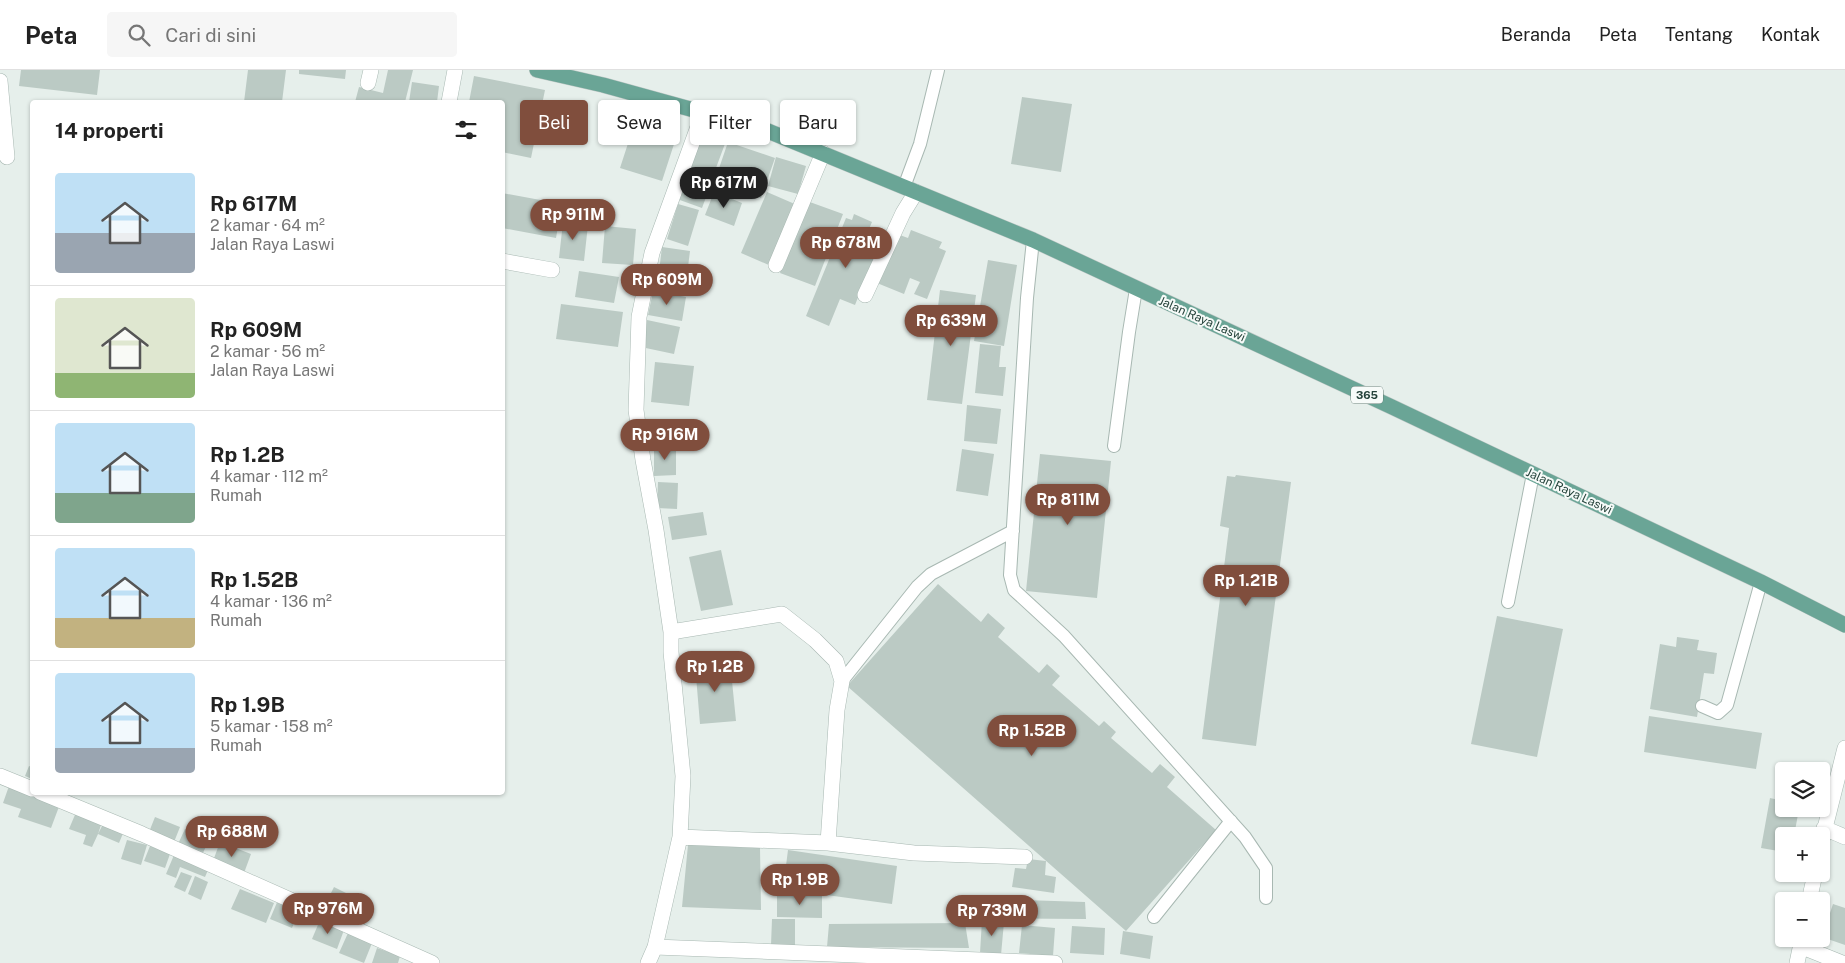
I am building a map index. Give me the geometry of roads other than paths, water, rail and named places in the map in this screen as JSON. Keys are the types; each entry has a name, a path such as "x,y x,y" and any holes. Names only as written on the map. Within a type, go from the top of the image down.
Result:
{"main road":[{"name":"Jalan Raya Laswi","path":"537,70 591,76 690,109"},
{"name":"Jalan Raya Laswi","path":"770,132 1032,240 1533,474 1761,582 1845,625"}],"street":[{"path":"449,100 455,70"},
{"path":"0,81 7,157"},
{"path":"648,963 655,947 680,837 683,776 671,652 671,632 636,410 639,317 652,253 691,145"},
{"path":"776,265 823,154"},
{"path":"865,295 903,213 910,189"},
{"path":"505,262 552,270"},
{"path":"671,632 782,614 815,640 836,661 842,681 837,710 828,843"},
{"path":"1824,827 1845,748"},
{"path":"0,776 30,789"},
{"path":"47,795 142,834 432,963"},
{"path":"1830,831 1845,837"},
{"path":"680,837 828,843 914,853 1024,857"},
{"path":"655,947 1054,963"},
{"path":"1797,963 1800,947"},
{"path":"1811,947 1842,963"}],"lane":[{"path":"910,189 938,70"},
{"path":"1032,240 1010,575 1014,590 1064,636 1232,821 1266,868 1266,898"},
{"path":"1114,446 1136,289"},
{"path":"1508,602 1533,474"},
{"path":"842,681 917,587 931,574 1013,530"},
{"path":"1702,706 1718,713 1728,705 1761,582"},
{"path":"1154,918 1232,821"}]}
